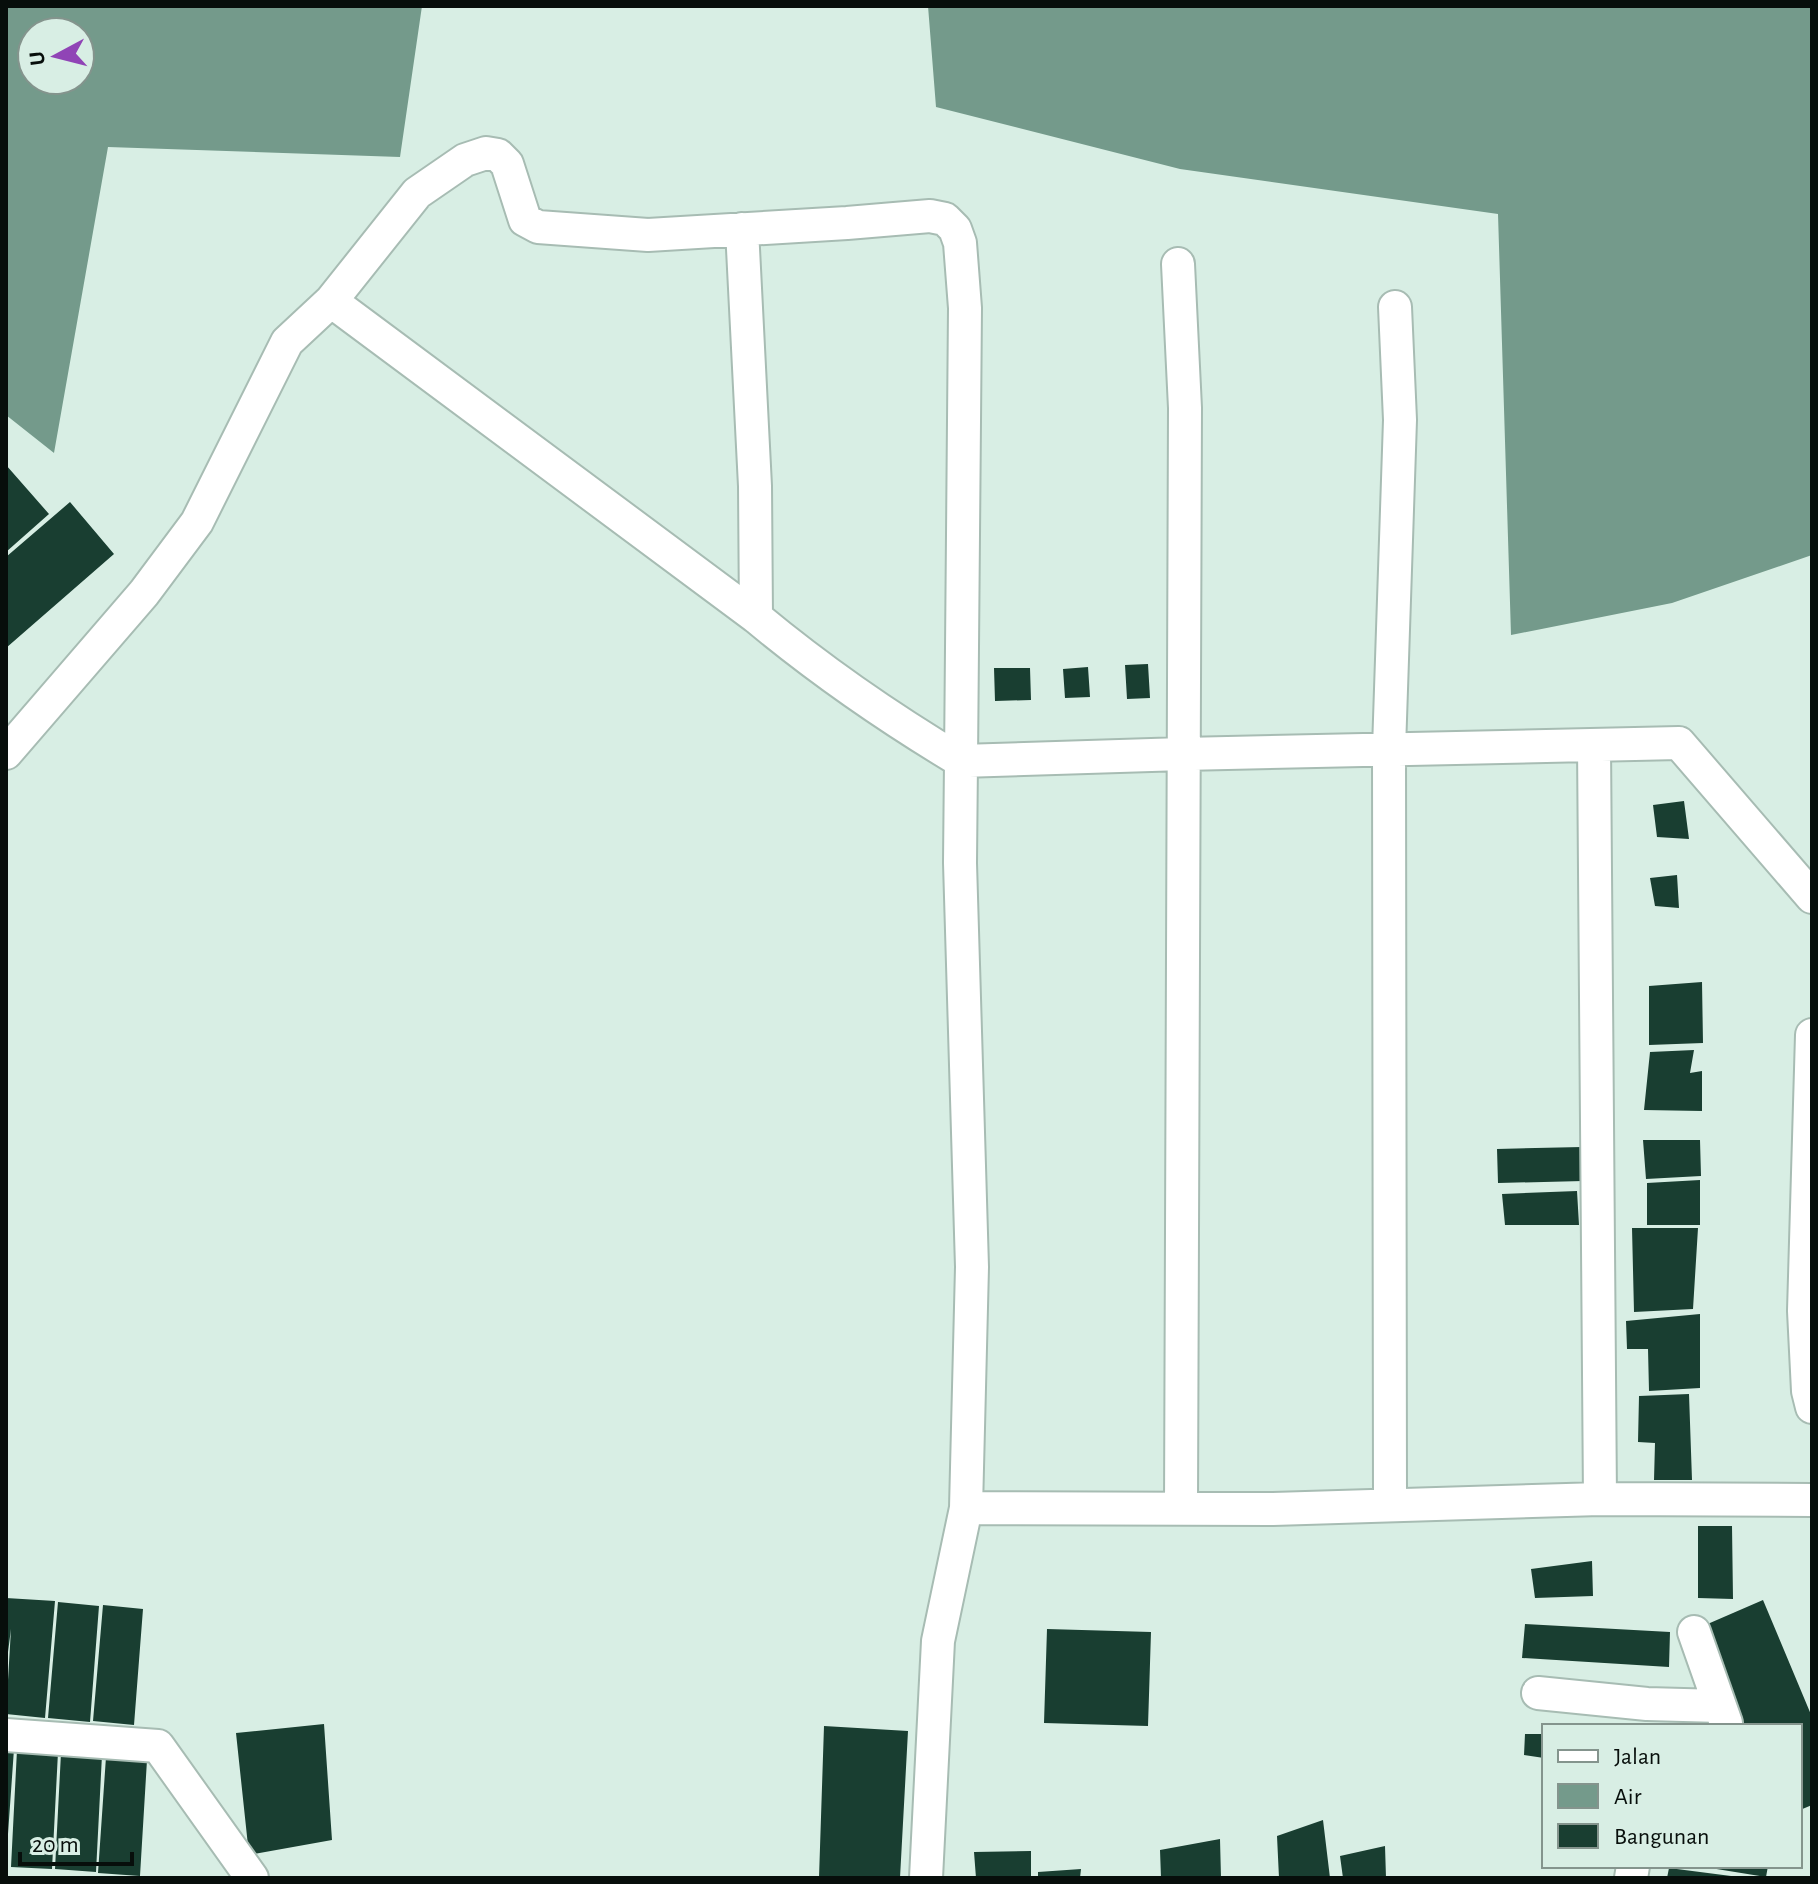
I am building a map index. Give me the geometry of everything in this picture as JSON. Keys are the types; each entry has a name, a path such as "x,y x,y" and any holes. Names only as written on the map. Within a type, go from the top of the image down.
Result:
{"street":[{"path":"6,753 144,593 197,522 287,342 331,301 417,193 465,160 486,153 498,155 507,164 525,220 538,227 648,235 930,216 945,219 955,229 960,243 965,308 960,863 972,1267 966,1508 938,1641 926,1878"},
{"path":"742,229 755,486 756,617"},
{"path":"1178,264 1185,408 1181,1507"},
{"path":"331,301 756,617 803,656 902,726 961,761 1679,743 1812,897"},
{"path":"1390,1503 1389,749 1400,420 1395,307"},
{"path":"1594,745 1600,1499"},
{"path":"1812,1035 1804,1311 1808,1391 1812,1407"},
{"path":"966,1508 1273,1509 1390,1503 1600,1499 1812,1500"},
{"path":"1538,1693 1647,1715 1724,1716 1694,1632"},
{"path":"6,1735 158,1746 252,1878"}],"water":[{"path":"6,6 422,6 400,157 108,147 54,453 6,415"},
{"path":"928,6 1812,6 1812,555 1672,603 1511,635 1498,214 1180,169 936,107"}],"building":[{"path":"6,465 49,514 6,552"},
{"path":"70,502 114,554 6,648 6,557"},
{"path":"1148,664 1150,698 1127,699 1125,665"},
{"path":"1088,667 1090,697 1065,698 1063,669"},
{"path":"994,668 1030,668 1031,700 995,701"},
{"path":"1684,801 1689,839 1657,837 1653,805"},
{"path":"1677,875 1679,908 1655,906 1650,878"},
{"path":"1702,982 1703,1043 1649,1045 1649,986"},
{"path":"1694,1050 1690,1073 1702,1071 1702,1111 1644,1110 1650,1052"},
{"path":"1643,1140 1700,1140 1701,1176 1646,1179"},
{"path":"1582,1147 1583,1181 1498,1183 1497,1149"},
{"path":"1700,1180 1700,1225 1647,1225 1647,1183"},
{"path":"1577,1191 1579,1225 1505,1225 1502,1194"},
{"path":"1632,1228 1698,1228 1693,1309 1634,1312"},
{"path":"1700,1314 1700,1388 1649,1391 1648,1349 1627,1349 1626,1321"},
{"path":"1689,1394 1692,1480 1654,1480 1655,1443 1638,1442 1639,1396"},
{"path":"1698,1526 1732,1526 1733,1599 1698,1598"},
{"path":"1592,1561 1593,1596 1535,1598 1531,1569"},
{"path":"6,1598 55,1601 45,1718 6,1714 11,1629 8,1652"},
{"path":"1763,1600 1812,1717 1812,1805 1802,1809 1802,1724 1744,1724 1703,1626"},
{"path":"58,1602 99,1606 90,1722 48,1718"},
{"path":"103,1605 143,1609 134,1725 93,1721"},
{"path":"1525,1624 1670,1632 1669,1667 1522,1658"},
{"path":"1047,1629 1151,1632 1148,1726 1044,1723"},
{"path":"324,1724 332,1840 249,1855 236,1733"},
{"path":"824,1726 908,1731 900,1878 819,1878"},
{"path":"1525,1734 1542,1734 1542,1758 1524,1755"},
{"path":"6,1749 14,1749 8,1834 6,1834"},
{"path":"17,1750 58,1752 52,1869 11,1867"},
{"path":"61,1753 102,1755 96,1872 55,1869"},
{"path":"106,1757 147,1760 140,1876 98,1873"},
{"path":"1323,1820 1330,1878 1279,1878 1277,1836"},
{"path":"1220,1839 1221,1878 1161,1878 1160,1850"},
{"path":"1385,1846 1386,1878 1343,1878 1340,1856"},
{"path":"1031,1851 1031,1878 976,1878 974,1852"},
{"path":"1669,1868 1731,1876 1731,1878 1667,1878"},
{"path":"1710,1868 1768,1868 1766,1877"},
{"path":"1081,1869 1080,1878 1038,1878 1038,1872"}]}
